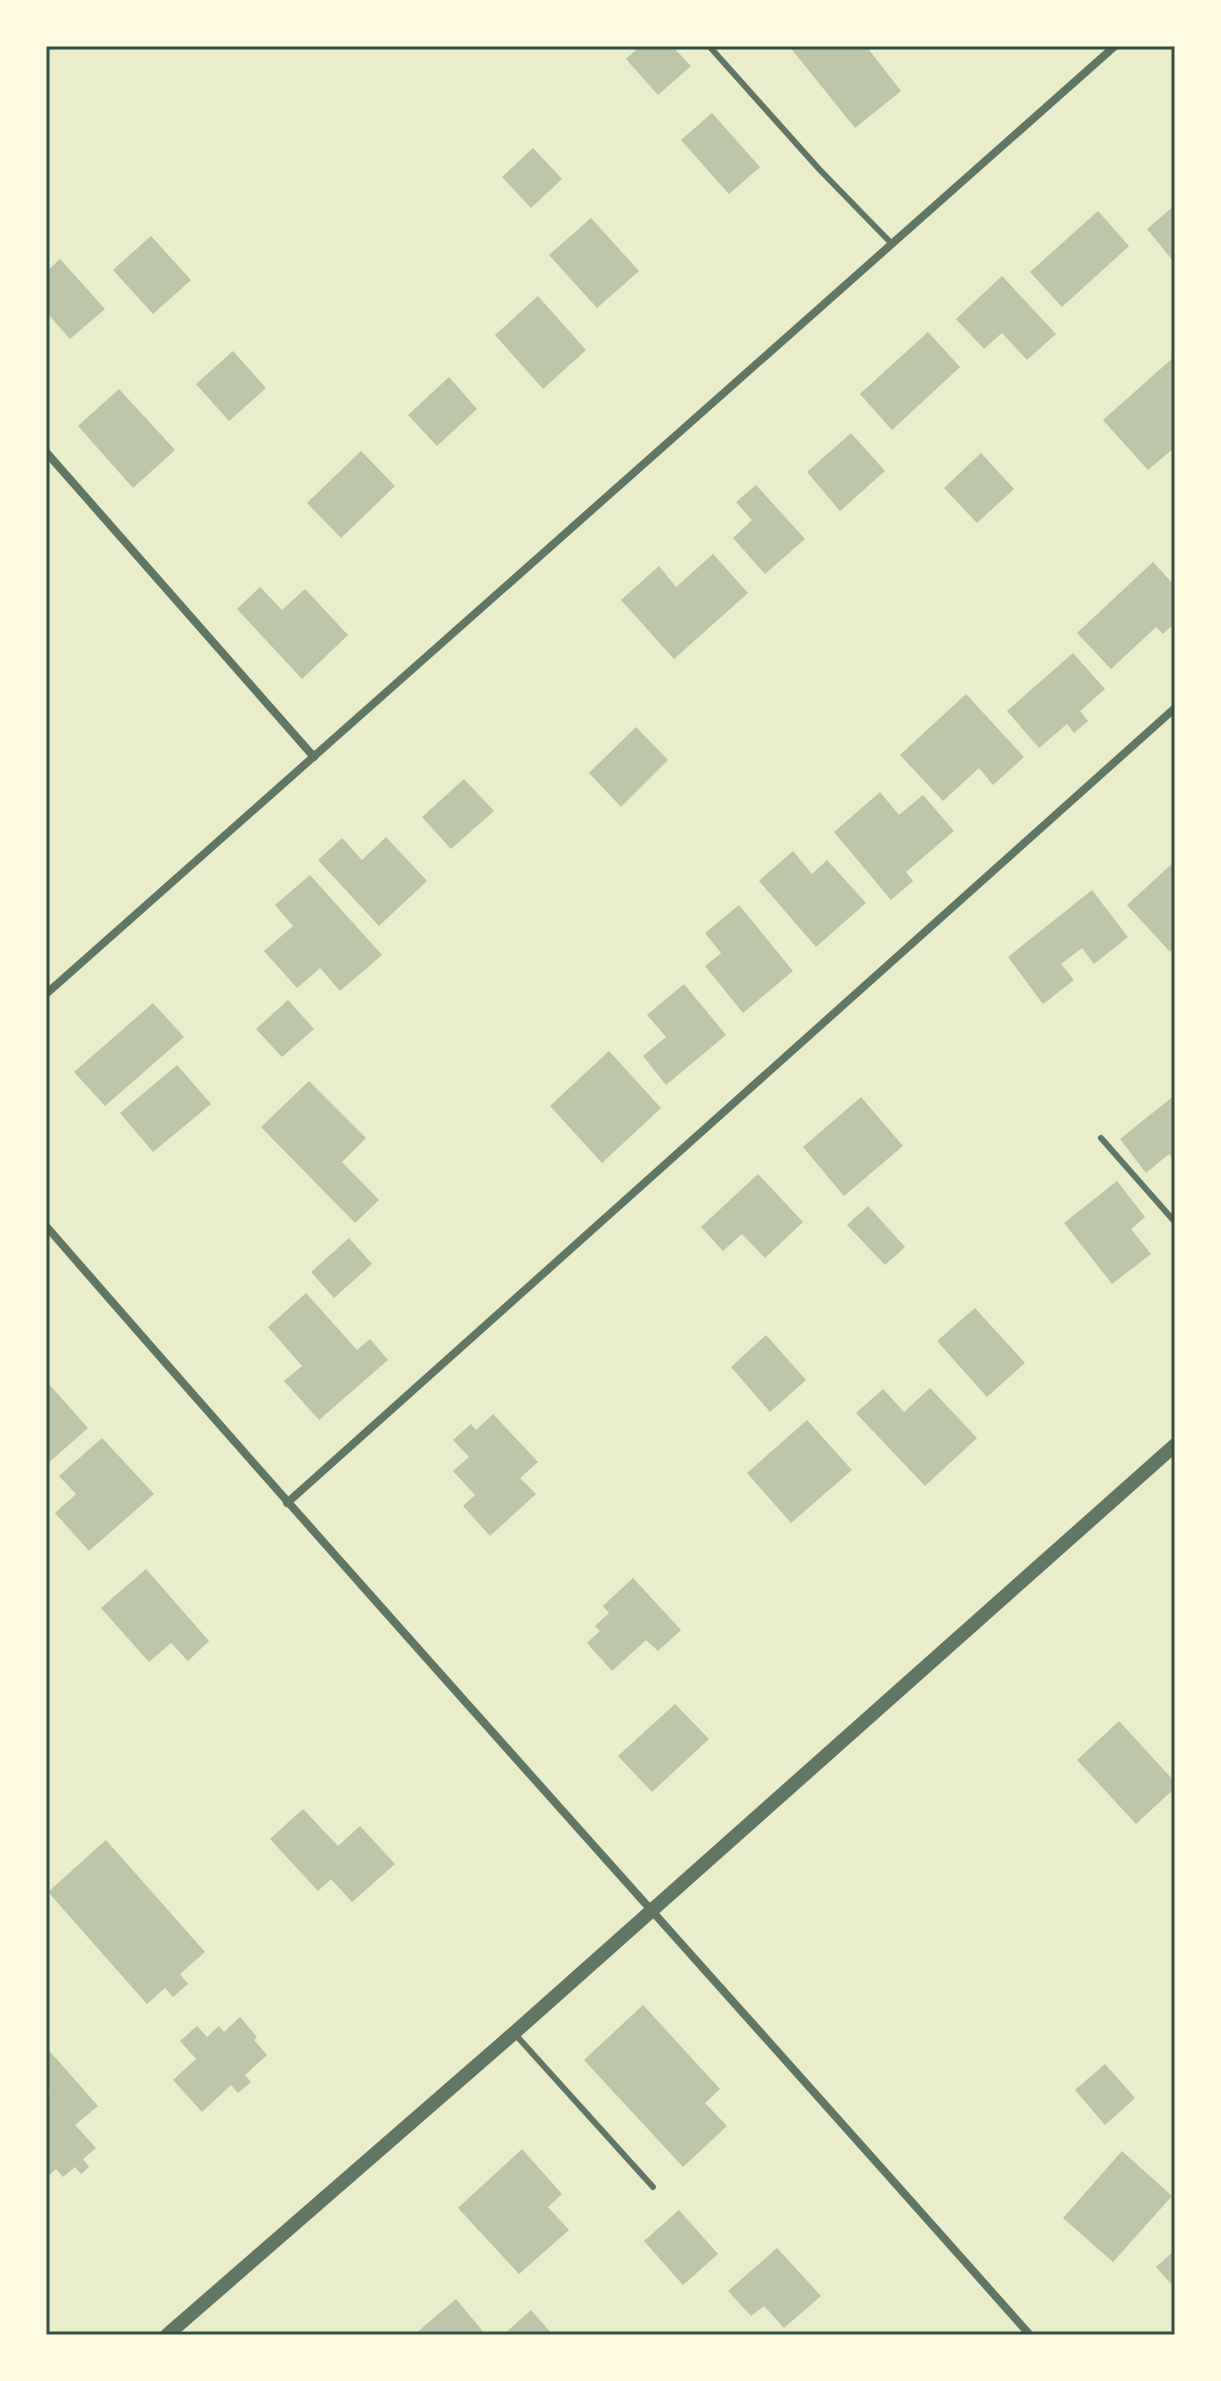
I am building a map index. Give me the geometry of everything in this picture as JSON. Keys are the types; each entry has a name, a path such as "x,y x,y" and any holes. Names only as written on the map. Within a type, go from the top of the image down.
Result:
{"street":[{"path":"46,994 1115,46"},
{"path":"46,452 314,757"},
{"path":"287,1503 1175,708"},
{"path":"46,1226 287,1503 1030,2335"},
{"path":"167,2335 514,2033 1175,1445"}],"lane":[{"path":"709,46 819,169 892,244"},
{"path":"1101,1138 1175,1222"},
{"path":"514,2033 653,2187"}],"building":[{"path":"640,46 672,46 691,66 658,95 626,59"},
{"path":"789,46 866,46 901,91 855,128"},
{"path":"712,113 760,167 729,194 681,140"},
{"path":"533,148 562,179 531,208 502,177"},
{"path":"1175,205 1175,263 1147,229"},
{"path":"1098,211 1129,246 1062,307 1030,272"},
{"path":"591,218 639,271 597,308 549,255"},
{"path":"151,236 191,280 153,314 113,270"},
{"path":"60,259 105,309 70,339 46,312 46,272"},
{"path":"1002,276 1056,334 1027,360 1002,333 984,349 956,319"},
{"path":"538,296 586,350 543,389 495,335"},
{"path":"928,332 960,367 892,430 860,394"},
{"path":"233,351 266,388 229,421 196,384"},
{"path":"1175,356 1175,447 1148,470 1103,420"},
{"path":"449,377 477,409 437,446 408,415"},
{"path":"119,389 175,450 133,488 78,426"},
{"path":"851,433 885,471 840,511 807,472"},
{"path":"361,451 395,486 341,538 307,503"},
{"path":"981,453 1014,489 977,523 944,488"},
{"path":"756,485 805,539 765,574 733,538 752,520 736,502"},
{"path":"713,554 748,593 674,659 621,600 659,566 676,587"},
{"path":"1153,562 1175,586 1175,623 1163,634 1156,627 1111,669 1077,633"},
{"path":"260,587 282,610 305,589 348,635 302,679 237,609"},
{"path":"1073,653 1105,689 1080,711 1088,721 1074,733 1067,724 1039,748 1007,711"},
{"path":"966,694 1024,757 993,785 979,768 943,801 900,755"},
{"path":"636,727 668,760 621,807 589,773"},
{"path":"464,779 494,811 451,849 422,817"},
{"path":"880,792 899,815 923,795 954,831 906,872 913,881 891,900 834,832"},
{"path":"386,837 427,881 379,926 318,860 342,838 362,860"},
{"path":"793,851 812,874 827,860 866,903 816,947 759,881"},
{"path":"1175,861 1175,947 1170,952 1127,905"},
{"path":"310,875 382,955 340,991 320,968 297,988 264,951 293,926 275,905"},
{"path":"1092,890 1128,937 1094,964 1082,948 1061,964 1074,980 1043,1004 1008,957"},
{"path":"739,905 793,971 743,1013 705,966 721,953 705,933"},
{"path":"684,984 726,1035 666,1085 643,1056 666,1037 647,1015"},
{"path":"288,1000 314,1029 282,1057 256,1029"},
{"path":"153,1003 184,1037 105,1106 74,1072"},
{"path":"609,1051 661,1108 602,1163 550,1106"},
{"path":"177,1065 211,1104 153,1152 120,1113"},
{"path":"309,1081 366,1138 342,1162 379,1200 355,1223 261,1127"},
{"path":"1175,1095 1175,1163 1169,1154 1146,1173 1120,1139"},
{"path":"861,1097 903,1146 844,1196 803,1147"},
{"path":"758,1174 803,1222 765,1258 742,1234 723,1251 701,1227"},
{"path":"1117,1181 1145,1217 1131,1229 1151,1254 1112,1284 1064,1223"},
{"path":"868,1206 905,1247 885,1265 847,1225"},
{"path":"349,1238 372,1264 334,1298 311,1272"},
{"path":"306,1293 357,1350 370,1339 388,1360 319,1420 284,1381 302,1366 268,1327"},
{"path":"975,1308 1025,1363 987,1397 937,1341"},
{"path":"766,1335 806,1380 770,1412 731,1367"},
{"path":"46,1381 88,1428 46,1465"},
{"path":"930,1388 977,1438 925,1486 856,1413 883,1389 904,1412"},
{"path":"493,1414 538,1462 520,1478 536,1494 490,1536 463,1506 475,1495 453,1471 469,1457 453,1440 471,1424 476,1430"},
{"path":"807,1420 852,1470 791,1523 747,1473"},
{"path":"102,1438 154,1494 89,1551 55,1513 76,1494 59,1476"},
{"path":"146,1569 209,1641 188,1661 171,1643 149,1662 101,1608"},
{"path":"633,1578 681,1630 658,1651 646,1640 612,1671 587,1643 600,1631 595,1626 609,1613 603,1606"},
{"path":"675,1704 709,1739 652,1792 618,1756"},
{"path":"1119,1721 1175,1782 1175,1788 1136,1824 1077,1760"},
{"path":"303,1809 338,1846 360,1826 395,1864 352,1902 331,1879 318,1891 270,1839"},
{"path":"106,1840 205,1952 180,1974 188,1984 173,1997 165,1988 147,2004 48,1892"},
{"path":"643,2005 720,2089 705,2103 727,2126 683,2167 584,2060"},
{"path":"240,2017 267,2055 245,2075 251,2082 238,2093 231,2085 202,2112 173,2080 196,2059 180,2041 197,2026 207,2037 219,2026 224,2032"},
{"path":"46,2047 98,2106 75,2125 96,2148 83,2159 89,2167 81,2174 75,2167 63,2177 56,2169 46,2178 46,2098 50,2095 46,2091"},
{"path":"1105,2064 1135,2098 1105,2125 1075,2090"},
{"path":"522,2149 562,2194 548,2207 569,2230 519,2274 458,2208"},
{"path":"1122,2151 1172,2196 1113,2262 1063,2218"},
{"path":"679,2210 718,2254 683,2285 644,2241"},
{"path":"777,2248 821,2296 784,2328 764,2306 751,2316 728,2291"},
{"path":"1175,2250 1175,2288 1156,2267"},
{"path":"456,2299 486,2335 414,2335"},
{"path":"531,2310 553,2335 503,2335"}]}
